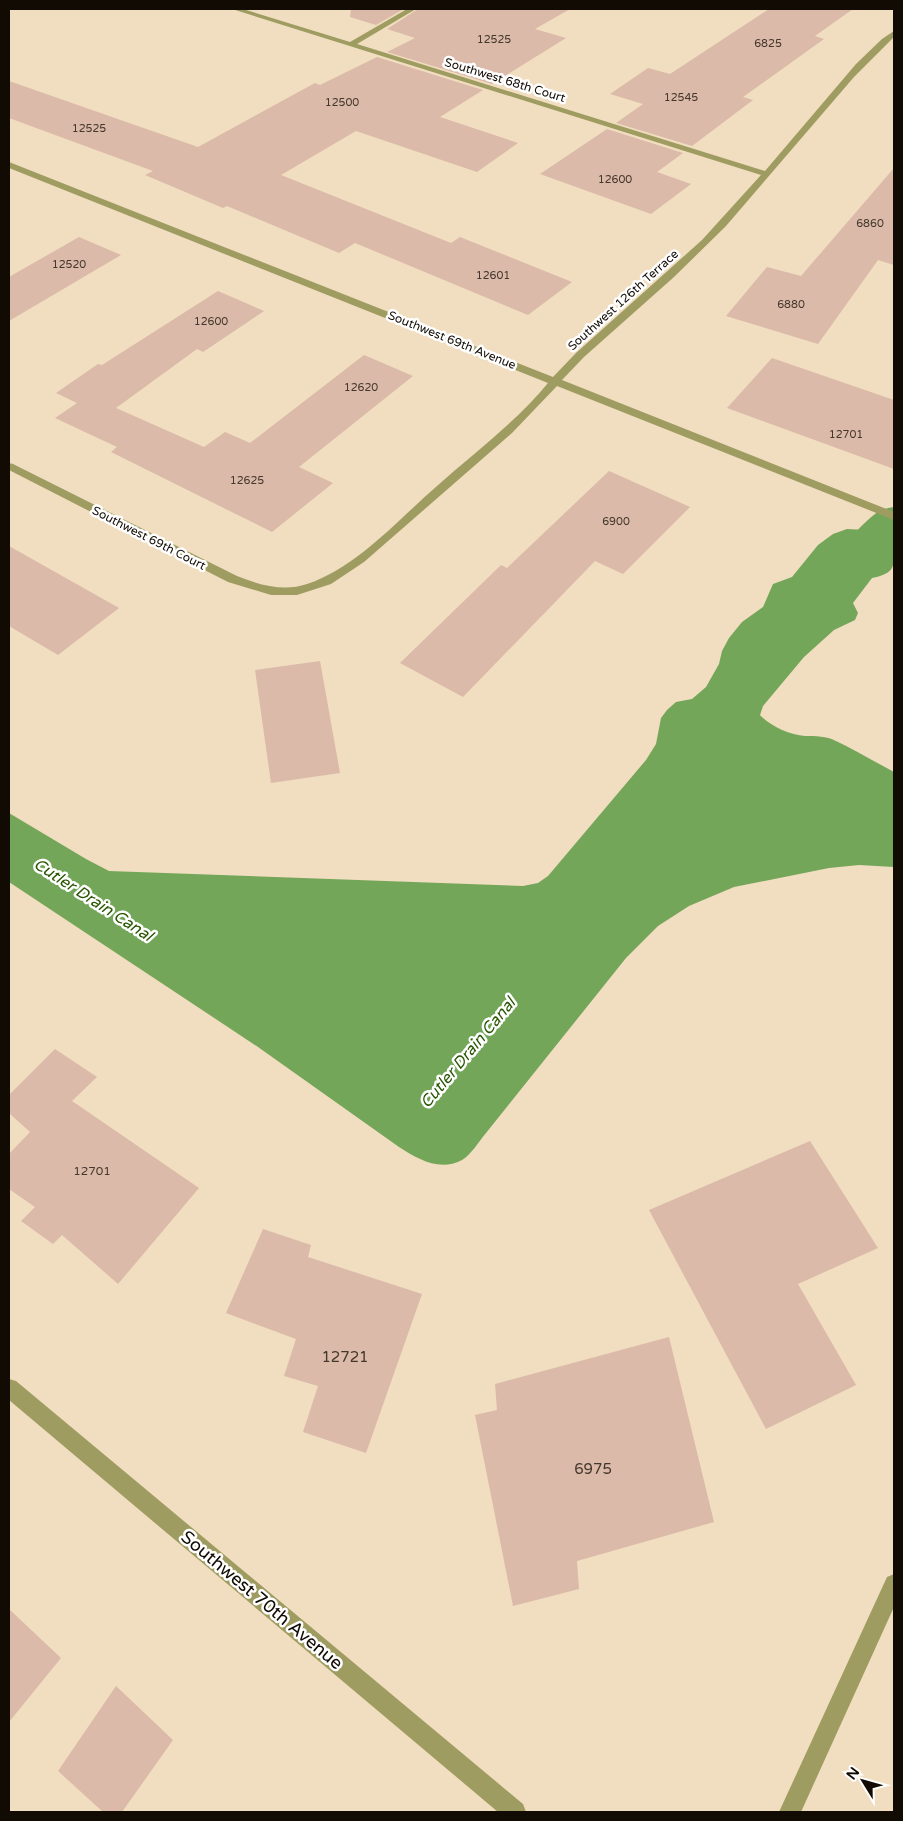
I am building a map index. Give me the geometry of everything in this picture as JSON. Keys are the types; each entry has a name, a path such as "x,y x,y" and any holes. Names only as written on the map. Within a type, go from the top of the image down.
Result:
{"street":[{"name":"Southwest 68th Court","path":"236,9 766,174"},
{"path":"350,44 412,9"},
{"name":"Southwest 126th Terrace","path":"295,591 322,583 351,566 530,410 557,382 578,356 694,253 722,225 840,87 894,33"},
{"name":"Southwest 69th Avenue","path":"9,165 894,516"},
{"name":"Southwest 69th Court","path":"9,466 226,576 257,587 295,591"},
{"name":"Southwest 70th Avenue","path":"9,1388 515,1812"},
{"path":"790,1812 894,1584"}],"water":[{"name":"Cutler Drain Canal","path":"847,529 866,530 894,541 893,566 886,573 872,578 853,603 858,613 855,620 834,630 804,657 763,706 760,715 769,723 787,732 832,739 894,772 894,867 859,865 829,868 734,887 689,906 658,926 626,958 475,1148 462,1160 445,1165 429,1163 399,1147 258,1047 9,882 9,813 109,871 523,886 538,883 548,876 646,760 656,744 661,718 667,710 676,702 692,699 706,687 719,664 722,651 729,638 742,622 763,607 773,584 792,577 818,545 833,534"}],"building":[{"path":"351,9 404,9 376,25 350,17"},
{"path":"418,9 570,9 535,29 566,38 492,84 387,52 415,38 387,29"},
{"path":"769,9 853,9 815,36 824,39 743,97 753,100 692,146 616,123 643,104 610,94 648,68 670,74"},
{"path":"377,57 483,90 440,117 518,143 477,172 356,131 281,175 451,243 460,237 572,282 528,315 355,243 339,253 227,206 223,208 145,175 153,171 9,118 9,81 198,147 315,83 320,85"},
{"path":"607,129 683,153 657,172 691,184 651,214 540,174"},
{"path":"894,168 894,265 878,260 818,344 726,316 767,267 801,276"},
{"path":"79,237 121,255 9,321 9,277"},
{"path":"218,291 264,311 203,352 197,349 116,408 204,447 225,432 250,443 364,355 413,376 299,467 333,483 272,532 111,452 117,447 55,418 77,403 56,393 98,364 102,365"},
{"path":"772,358 894,400 894,469 727,408"},
{"path":"609,471 690,507 623,574 595,561 463,697 400,663 501,565 507,568"},
{"path":"9,546 119,608 58,655 9,626"},
{"path":"320,661 340,773 271,783 255,670"},
{"path":"55,1049 97,1077 72,1101 199,1188 118,1284 62,1235 53,1244 21,1221 35,1207 9,1189 9,1154 30,1132 9,1113 9,1095"},
{"path":"810,1141 878,1248 798,1284 856,1385 766,1429 649,1210"},
{"path":"263,1229 311,1245 308,1257 422,1294 366,1453 303,1432 318,1386 284,1376 296,1339 226,1313"},
{"path":"669,1337 714,1522 577,1561 579,1589 513,1606 475,1415 497,1410 495,1384"},
{"path":"9,1609 61,1658 9,1722"},
{"path":"116,1686 173,1740 122,1812 103,1812 58,1771"}],"waterway":[{"path":"833,585 871,540 894,519"}]}
